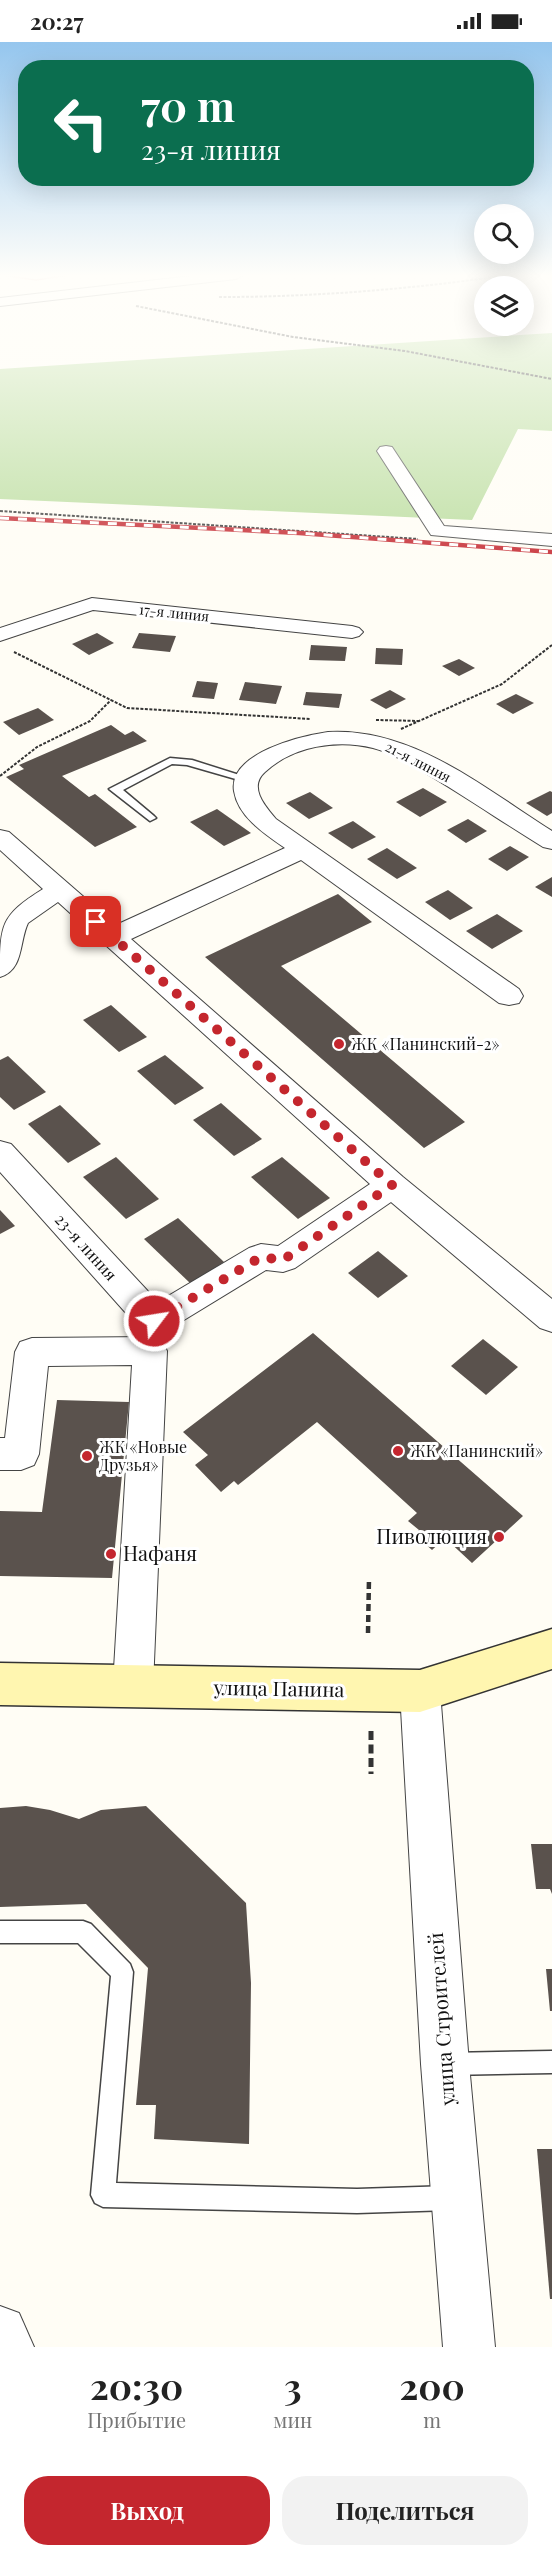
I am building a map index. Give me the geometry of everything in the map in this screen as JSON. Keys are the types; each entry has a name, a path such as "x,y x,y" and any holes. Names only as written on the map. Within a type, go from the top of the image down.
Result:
{"street":[{"path":"386,451 438,531 552,540"},
{"name":"17-я линия","path":"6,643 92,604 352,632"},
{"name":"21-я линия","path":"246,779 255,767 288,748 375,730 412,756 450,777 552,842"},
{"path":"246,779 244,792 267,824 509,996"},
{"path":"0,837 392,1185 552,1318"},
{"path":"113,937 302,850"},
{"path":"0,968 3,965 11,927 21,913 61,890"},
{"name":"23-я линия","path":"0,1152 154,1321 261,1257 283,1260 392,1185"},
{"path":"0,1454 21,1454 32,1352 150,1351 133,1686"},
{"name":"улица Панина","path":"0,1684 420,1691 552,1649"},
{"name":"улица Строителей","path":"420,1691 445,2064 469,2347"},
{"path":"0,2332 8,2347"}],"lane":[{"path":"150,818 115,789 170,761 188,762 246,779"},
{"path":"0,1932 82,1932 122,1972 103,2195 357,2201 456,2198"},
{"path":"445,2064 552,2062"}],"path":[{"path":"0,511 421,539"},
{"path":"6,643 127,708 320,719"},
{"path":"375,730 420,721 502,684 552,645"},
{"path":"0,776 37,747 90,721 111,700"},
{"path":"375,730 420,721"},
{"path":"368,1633 369,1578"},
{"path":"370,1731 371,1774"}],"green space":[{"path":"0,383 552,383 552,431 518,429 472,520 0,499"}],"building":[{"path":"97,633 114,643 89,655 72,644"},
{"path":"139,633 176,636 170,652 132,648"},
{"path":"311,645 347,647 345,661 309,660"},
{"path":"376,648 403,649 402,665 375,664"},
{"path":"459,659 475,668 459,676 442,666"},
{"path":"197,681 218,683 214,699 192,697"},
{"path":"245,682 282,686 276,704 239,700"},
{"path":"390,690 406,699 386,709 370,700"},
{"path":"306,692 342,694 339,708 303,705"},
{"path":"516,694 534,703 513,714 496,704"},
{"path":"38,708 54,720 19,735 3,722"},
{"path":"111,725 125,735 133,731 147,741 62,776 89,797 95,794 137,827 95,847 6,777 24,769 19,765"},
{"path":"423,788 447,802 420,817 396,802"},
{"path":"310,792 333,808 309,819 286,803"},
{"path":"552,792 552,813 547,816 526,803"},
{"path":"217,809 251,833 224,846 190,822"},
{"path":"468,819 487,831 466,843 447,830"},
{"path":"353,821 376,837 352,849 328,833"},
{"path":"510,846 529,857 507,871 488,859"},
{"path":"387,848 417,868 397,879 367,859"},
{"path":"552,877 552,897 535,887"},
{"path":"448,890 473,908 450,920 425,902"},
{"name":"ЖК «Панинский-2»","path":"338,894 372,922 281,966 465,1122 424,1148 205,957"},
{"path":"497,914 523,931 492,949 466,931"},
{"path":"111,1005 147,1037 119,1052 83,1020"},
{"path":"165,1055 204,1088 175,1105 137,1071"},
{"path":"8,1056 46,1092 14,1110 0,1097 0,1060"},
{"path":"221,1103 262,1139 234,1156 193,1120"},
{"path":"60,1105 101,1144 68,1163 28,1124"},
{"path":"116,1157 159,1199 126,1219 83,1177"},
{"path":"282,1157 330,1198 298,1219 251,1177"},
{"path":"0,1210 15,1226 0,1234"},
{"path":"178,1218 224,1262 191,1284 144,1239"},
{"path":"378,1251 408,1276 378,1298 348,1273"},
{"name":"ЖК «Панинский»","path":"313,1333 523,1516 472,1563 445,1538 432,1550 414,1534 419,1530 408,1521 417,1513 317,1422 238,1485 234,1481 221,1492 195,1465 208,1455 183,1432"},
{"path":"483,1339 518,1367 486,1395 451,1366"},
{"name":"ЖК «Новые Друзья»","path":"57,1400 129,1402 112,1578 0,1576 0,1511 42,1512"},
{"path":"26,1806 50,1810 79,1819 101,1810 146,1806 246,1903 251,1983 249,2144 154,2139 156,2105 136,2105 148,1968 86,1904 0,1907 0,1808"},
{"path":"531,1844 552,1844 552,1894 550,1889 536,1889"},
{"path":"546,1969 552,1969 552,2011 550,2011"},
{"path":"537,2149 552,2149 552,2299 550,2299"}],"railway":[{"path":"0,518 299,533 552,552"}],"place":[{"name":"ЖК «Панинский-2»","path":"339,1044"},
{"name":"ЖК «Панинский»","path":"398,1451"},
{"name":"ЖК «Новые Друзья»","path":"87,1456"},
{"name":"Пиволюция","path":"499,1537"},
{"name":"Нафаня","path":"111,1554"}],"route":[{"path":"96,922 392,1185 283,1260 261,1257 154,1321"}]}
